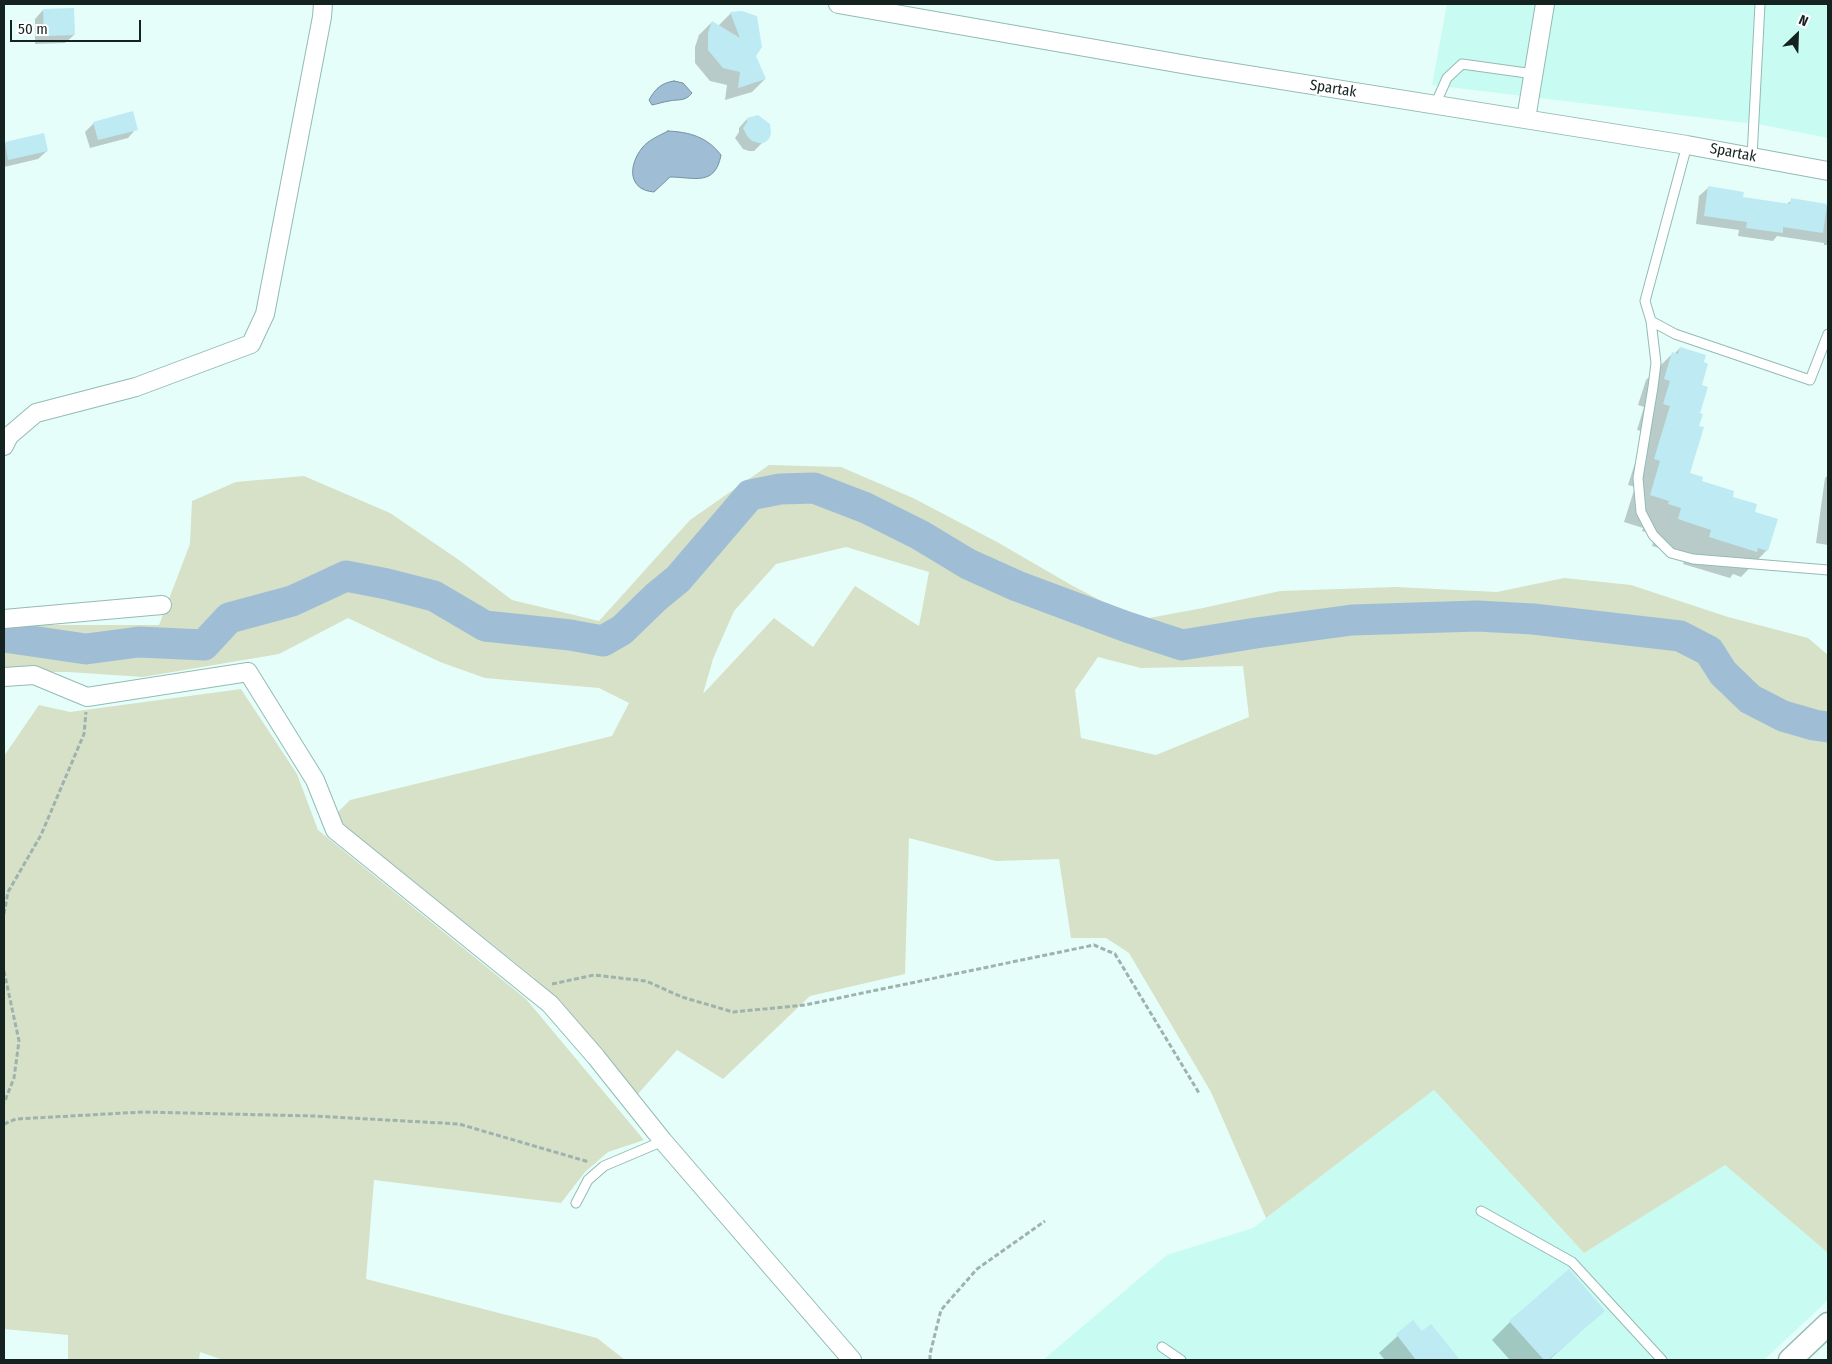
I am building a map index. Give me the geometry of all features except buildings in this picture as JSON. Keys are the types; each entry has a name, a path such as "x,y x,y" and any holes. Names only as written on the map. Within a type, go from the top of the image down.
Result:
{"street":[{"path":"4,446 9,436 36,413 136,387 251,344 265,314 323,4"},
{"name":"Spartak","path":"838,4 1199,67 1687,145 1828,171"},
{"path":"1526,119 1545,4"},
{"path":"4,618 162,605"},
{"path":"4,677 34,675 87,697 248,672 315,780 335,830 550,1004 596,1057 663,1141 852,1360"},
{"path":"1790,1360 1828,1324"}],"lane":[{"path":"1752,157 1760,4"},
{"path":"1435,105 1447,78 1462,64 1534,74"},
{"path":"1687,145 1645,301 1651,321 1656,363 1638,478 1641,512 1654,535 1671,553 1693,559 1828,570"},
{"path":"1651,321 1674,334 1810,380 1828,334"},
{"path":"576,1203 588,1180 604,1166 663,1141"},
{"path":"1481,1211 1572,1262 1662,1360"},
{"path":"1162,1347 1181,1360"}],"path":[{"path":"4,914 8,892 41,835 84,734 87,697"},
{"path":"531,988 594,975 646,981 682,997 733,1012 805,1004 1094,945 1115,954 1199,1093"},
{"path":"4,971 19,1041 14,1078 4,1103"},
{"path":"4,1124 16,1119 143,1112 314,1116 459,1124 604,1166"},
{"path":"930,1360 942,1310 977,1269 1045,1220"}],"shaded area":[{"path":"1447,4 1828,4 1828,138 1763,125 1432,85"},
{"path":"769,465 841,467 913,498 1138,620 1280,591 1396,587 1497,592 1564,578 1631,585 1728,617 1808,638 1828,655 1828,1253 1725,1165 1584,1253 1434,1090 1266,1218 1211,1092 1129,953 1106,938 1071,938 1059,859 996,861 909,838 905,974 810,996 723,1079 677,1050 637,1095 533,977 346,827 335,815 350,800 612,736 629,703 599,688 485,678 440,662 348,618 279,654 143,677 68,672 4,672 4,625 159,625 190,544 192,501 236,482 304,476 390,513 459,560 512,600 599,621 690,520","holes":["846,547 929,572 919,626 855,586 813,647 774,618 703,694 713,659 734,611 776,564","1098,657 1141,668 1243,666 1249,717 1156,755 1081,738 1075,690"]},
{"path":"241,689 297,774 318,830 526,999 644,1140 608,1152 585,1172 561,1203 374,1180 366,1279 597,1338 625,1360 223,1360 200,1352 199,1360 68,1360 68,1335 4,1329 4,756 39,705 70,712"},
{"path":"1434,1090 1584,1253 1725,1165 1828,1253 1828,1300 1764,1360 1043,1360 1167,1255 1253,1228"}],"water":[{"path":"674,81 683,83 692,93 684,99 652,105 649,100 656,90 665,83"},
{"path":"668,131 691,134 710,144 721,155 718,165 709,176 702,178 670,177 654,192 645,190 635,182 633,176 634,162 644,145"}],"waterway":[{"path":"4,637 86,649 139,642 204,645 229,618 292,601 346,576 434,596 485,626 570,635 603,641 622,630 656,597 678,579 750,495 780,489 814,488 866,508 920,535 968,564 1017,586 1127,627 1182,645 1352,620 1477,616 1533,619 1680,636 1709,651 1723,673 1750,699 1783,716 1828,727"}]}
